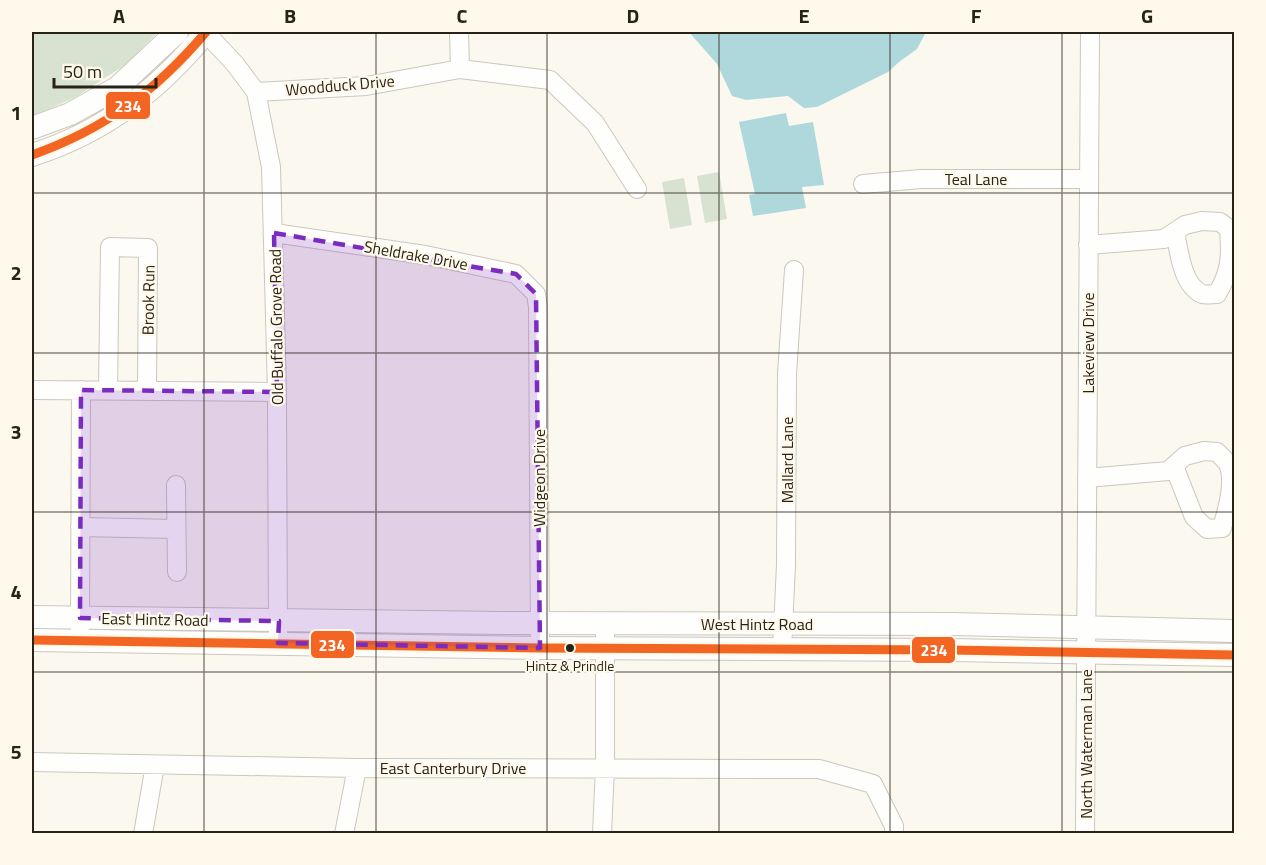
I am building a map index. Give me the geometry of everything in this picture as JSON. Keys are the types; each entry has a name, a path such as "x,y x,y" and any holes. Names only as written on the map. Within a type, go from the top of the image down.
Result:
{"main road":[{"path":"32,128 70,114 117,88 177,32"},
{"path":"32,155 100,126 147,94 183,59 205,32"},
{"name":"East Hintz Road","path":"32,617 80,618 278,632"},
{"name":"West Hintz Road","path":"278,632 540,624 953,624 1234,631"},
{"name":"West Hintz Road","path":"278,632 540,648 951,650 1234,655"},
{"name":"East Hintz Road","path":"32,640 278,632"}],"street":[{"name":"Old Buffalo Grove Road","path":"205,32 236,64 256,92 271,167 277,392 278,632"},
{"path":"459,32 460,69"},
{"name":"Lakeview Drive","path":"1086,654 1090,32"},
{"name":"Woodduck Drive","path":"256,92 366,86 460,69 550,80 595,123 637,189"},
{"name":"Teal Lane","path":"863,184 921,179 1089,179"},
{"path":"1088,245 1164,238 1175,232"},
{"name":"Sheldrake Drive","path":"274,233 425,255 516,274 536,294 538,307"},
{"name":"Brook Run","path":"108,390 110,247 148,248 147,391"},
{"name":"Mallard Lane","path":"782,650 787,374 794,270"},
{"name":"Widgeon Drive","path":"538,307 540,648"},
{"path":"32,390 277,392"},
{"path":"80,640 81,390"},
{"path":"1087,478 1168,471 1174,466"},
{"path":"176,485 177,572"},
{"path":"80,527 176,529"},
{"path":"602,834 605,767 605,624"},
{"name":"North Waterman Lane","path":"1085,834 1086,654"},
{"name":"East Canterbury Drive","path":"32,762 357,768 819,769 873,784 894,826 894,834"},
{"path":"143,834 155,765"},
{"path":"344,834 357,768"}],"highlighted area":[{"path":"274,233 516,274 536,294 540,648 278,643 279,621 80,618 81,390 277,392"}],"green space":[{"path":"32,32 158,32 125,65 74,98 32,116"},
{"path":"719,172 727,219 705,223 697,176"},
{"path":"684,178 692,225 670,229 662,182"}],"water":[{"path":"689,32 926,32 917,49 888,72 817,107 804,108 788,96 746,100 732,96 717,64"},
{"path":"786,113 789,126 813,122 824,185 802,187 806,208 753,216 749,195 755,194 739,122"}],"transit line":[{"name":"234","path":"32,155 83,133 128,106 168,72 206,32"},
{"name":"234","path":"32,640 1234,655"}],"place":[{"name":"Hintz & Prindle","path":"570,648"}]}
